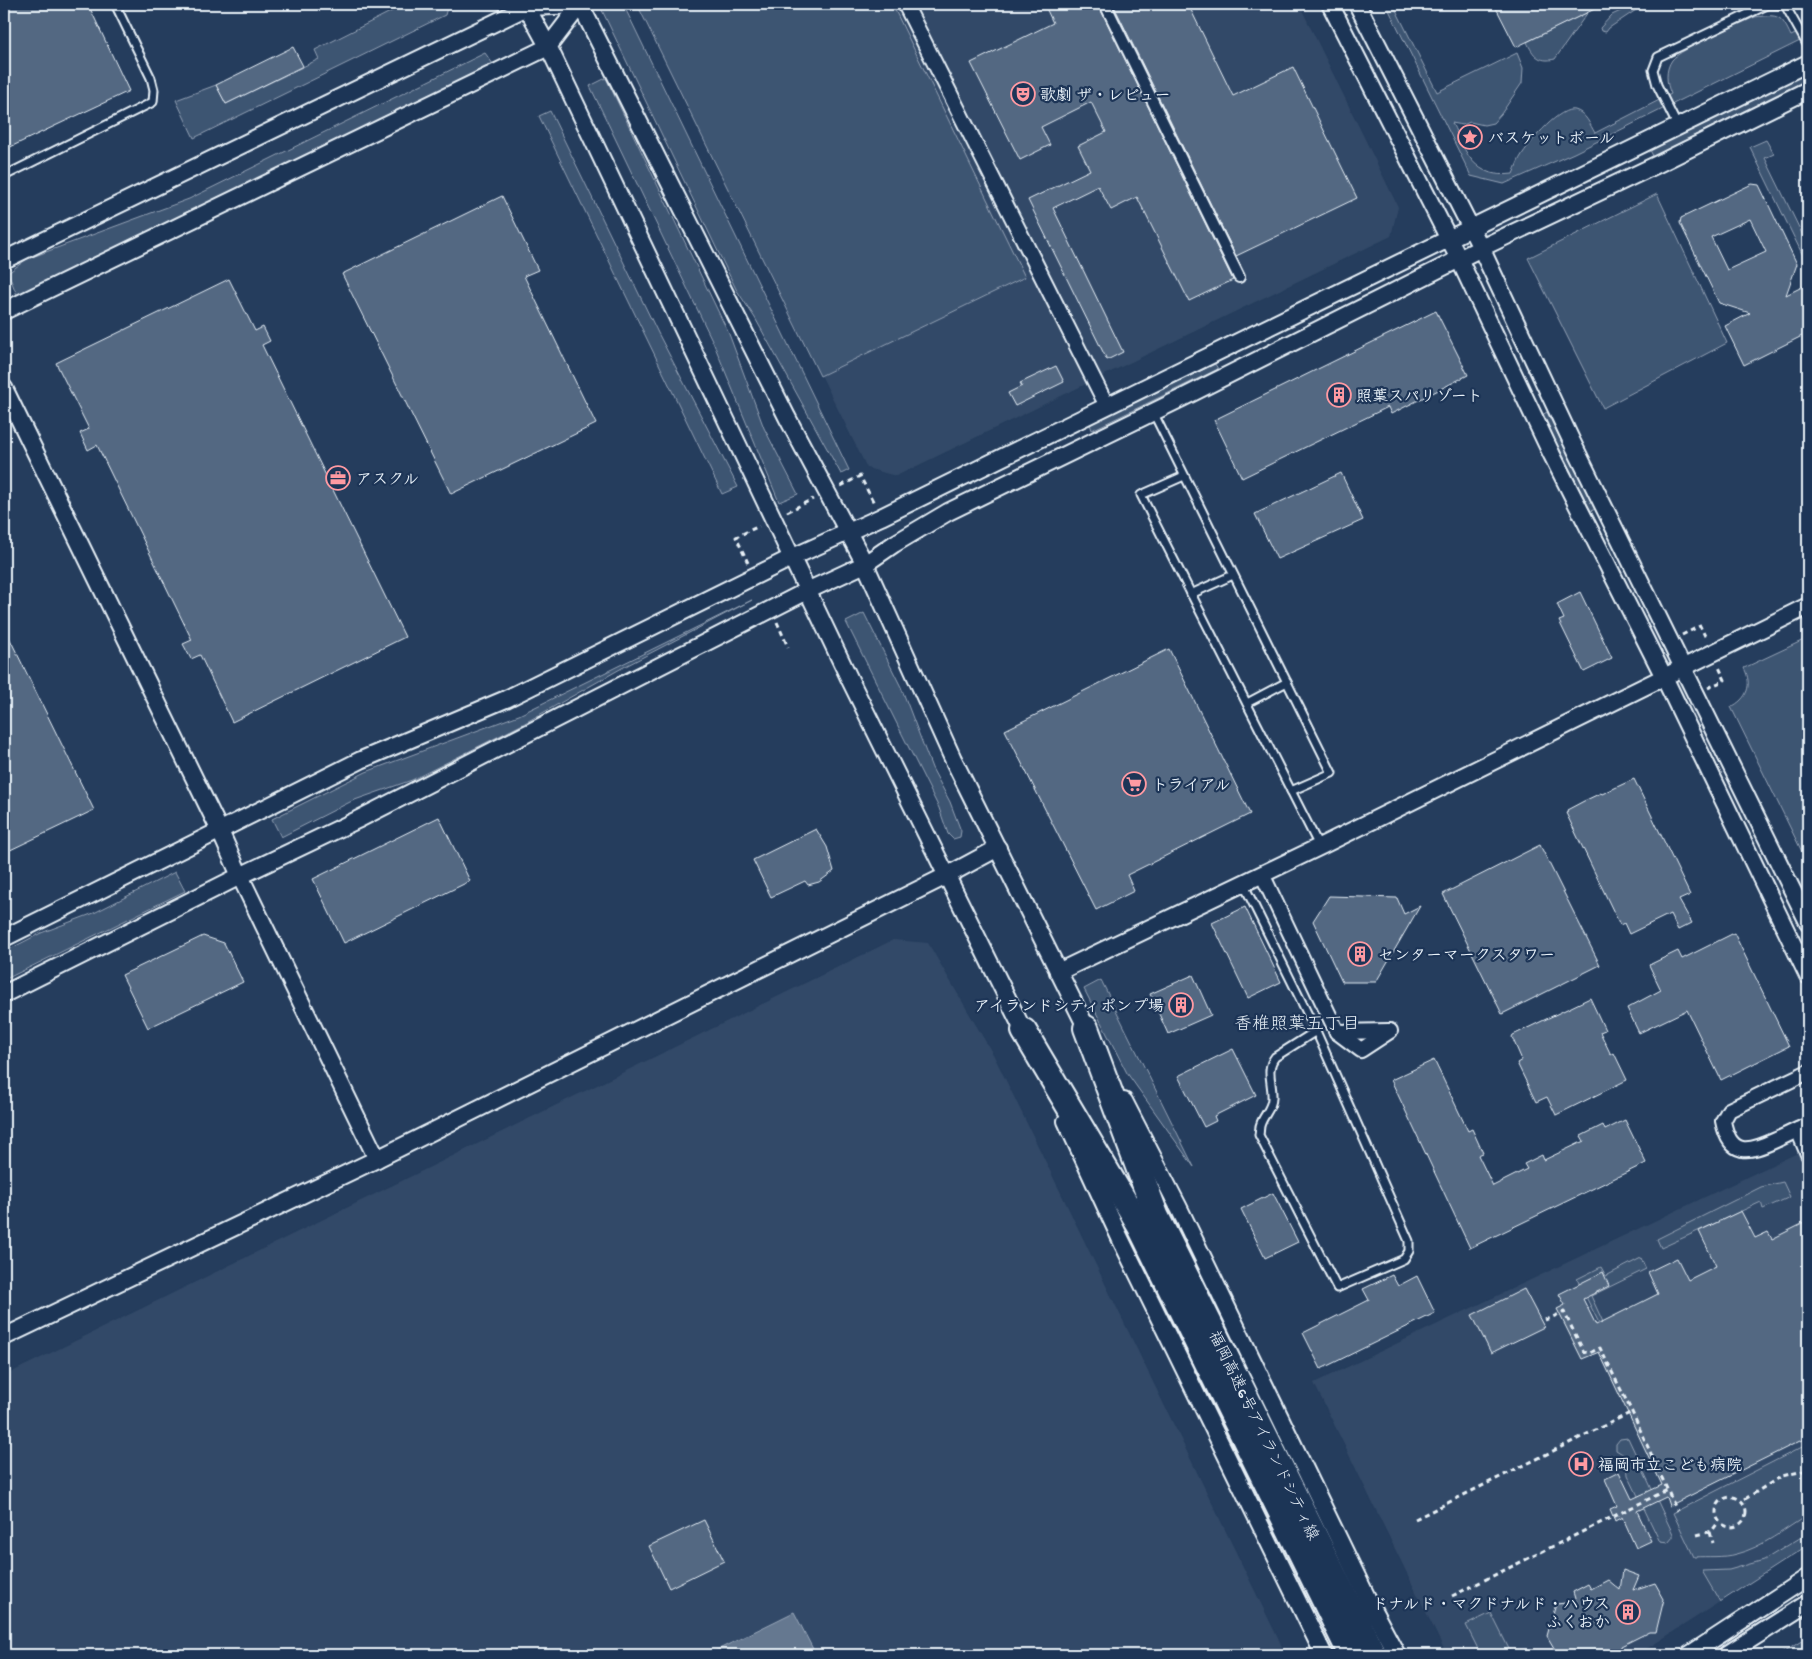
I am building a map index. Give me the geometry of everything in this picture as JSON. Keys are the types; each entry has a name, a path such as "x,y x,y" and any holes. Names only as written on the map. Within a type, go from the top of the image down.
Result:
{"highway":[{"path":"1086,1028 1148,1221"},
{"path":"1024,1031 1148,1221"},
{"name":"福岡高速6号アイランドシティ線","path":"1148,1221 1269,1466 1352,1655"},
{"name":"福岡高速6号アイランドシティ線","path":"1269,1466 1374,1655"}],"street":[{"path":"4,260 526,6 580,4"},
{"path":"4,311 548,47 580,4"},
{"path":"580,4 787,418 865,564 954,759 1058,972 1178,1208 1374,1612 1397,1655"},
{"path":"905,4 1107,406"},
{"path":"1105,4 1239,278"},
{"path":"1330,4 1459,259 1552,455 1664,677 1808,976"},
{"path":"1357,4 1480,248 1572,442 1808,922"},
{"path":"526,6 548,47 809,590 851,682 1024,1031 1125,1247 1324,1655"},
{"path":"4,938 362,760 506,699 793,557 881,517 1808,63"},
{"path":"4,994 357,820 809,590 865,564 894,544 948,512 1153,412 1480,248 1808,90"},
{"path":"4,388 220,831 377,1159"},
{"path":"1058,972 1320,847 1808,606"},
{"path":"4,1337 377,1159 946,876 998,848"},
{"path":"1262,874 1338,1032"},
{"path":"1805,1075 1729,1110 1723,1121 1728,1139 1737,1148 1748,1151 1758,1149 1803,1128 1808,1154"},
{"path":"1689,1655 1808,1577"},
{"path":"1726,1655 1808,1603"}],"lane":[{"path":"4,176 153,102 154,90 151,78 115,4"},
{"path":"1678,127 1657,85 1654,70 1658,57 1769,4 1785,5 1808,46"},
{"path":"1153,412 1332,773 1291,792"},
{"path":"1184,476 1141,496 1320,847"},
{"path":"1191,594 1233,574"},
{"path":"1246,703 1287,682"},
{"path":"1243,883 1316,1031 1409,1241 1408,1251 1404,1259 1338,1288 1259,1135 1260,1125 1272,1100 1269,1067 1271,1062 1275,1057 1316,1031"}],"path":[{"path":"1545,1320 1564,1312 1584,1352 1589,1353 1600,1348 1632,1412 1677,1511"},
{"path":"1415,1519 1632,1412"},
{"path":"1745,1499 1774,1479 1790,1473 1808,1470"},
{"path":"1452,1596 1667,1490"},
{"path":"1728,1497 1740,1500 1746,1512 1742,1522 1732,1527 1722,1524 1717,1518 1716,1512 1719,1502 1728,1497"},
{"path":"1697,1535 1710,1532 1716,1524"},
{"path":"1710,1532 1713,1543"}],"shaded area":[{"path":"406,4 448,4 445,15 194,138 176,100 216,85 226,104 319,59 315,50"},
{"path":"599,4 623,4 849,470 841,474 755,318 736,289"},
{"path":"637,4 892,4 1025,277 820,376"},
{"path":"638,4 1299,4 1398,207 1391,236 896,476 867,468"},
{"path":"1386,4 1393,4 1437,92 1517,53 1523,68 1522,83 1493,123 1484,125 1470,122 1463,125 1452,123 1473,162 1489,172 1500,174 1513,174 1521,156 1532,141 1546,125 1562,113 1569,110 1579,112 1587,120 1595,133 1671,94 1667,77 1668,68 1677,55 1698,43 1755,17 1778,17 1785,24 1791,36 1808,28 1808,37 1574,153 1504,184 1471,176"},
{"path":"1635,4 1645,4 1606,32 1601,31 1600,28 1612,15"},
{"path":"1588,12 1555,59 1541,59 1532,51 1527,42"},
{"path":"485,53 493,64 17,295 8,273 27,259 189,199"},
{"path":"1808,72 1808,79 1653,156 1650,150"},
{"path":"606,78 729,334 764,428 798,494 779,502 713,342 590,86"},
{"path":"550,111 658,333 738,487 722,494 539,116"},
{"path":"1766,140 1774,154 1765,158 1808,246 1808,266 1750,147"},
{"path":"1657,194 1727,343 1603,408 1528,258"},
{"path":"1215,364 1218,369 1092,430 1090,424"},
{"path":"1547,412 1595,509 1591,511 1542,415"},
{"path":"752,600 622,668 523,724 412,780 352,801 281,837 272,819 366,772 519,715"},
{"path":"864,613 901,687 932,768 950,802 961,831 960,837 953,839 948,834 939,808 846,622"},
{"path":"1808,638 1808,864 1731,707 1745,696 1747,691 1748,680 1744,668"},
{"path":"175,872 185,891 4,980 4,952 41,933 94,913"},
{"path":"893,940 928,943 994,1056 1286,1655 816,1655 794,1612 706,1655 4,1655 4,1376"},
{"path":"1101,980 1194,1167 1127,1073 1084,989"},
{"name":"福岡市立こども病院","path":"1808,1148 1808,1545 1637,1655 1447,1655 1314,1383"},
{"path":"1783,1182 1790,1197 1763,1209 1761,1202 1661,1248 1657,1239 1761,1187"},
{"path":"1641,1258 1646,1269 1591,1296 1603,1322 1599,1323 1577,1279 1601,1267 1606,1276"},
{"path":"1628,1438 1673,1534 1668,1543 1660,1542 1628,1475 1627,1461 1624,1455 1616,1450 1616,1444 1620,1439"},
{"path":"1808,1444 1808,1515 1746,1551 1725,1556 1694,1557 1673,1513"},
{"path":"1808,1533 1808,1545 1720,1602 1702,1571 1729,1570 1764,1560"},
{"path":"794,1612 816,1655 707,1655"},
{"path":"1491,1613 1512,1655 1481,1655 1466,1625"},
{"path":"1808,1637 1808,1655 1779,1655"}],"building":[{"path":"4,4 88,4 129,91 4,150"},
{"path":"1054,4 1098,4 1233,280 1189,301 1137,197 1111,210 1098,186 1053,208 1123,352 1107,360 1028,200 1090,170 1078,146 1106,132 1091,102 1041,127 1050,145 1020,160 971,63 1053,23 1046,8"},
{"path":"1113,4 1188,4 1233,96 1293,67 1357,198 1236,256"},
{"path":"1494,4 1605,4 1516,47"},
{"path":"293,47 303,66 226,104 216,85"},
{"path":"1752,184 1759,185 1797,264 1786,295 1808,284 1808,333 1744,365 1725,326 1750,313 1719,303 1680,223 1681,218","holes":["1750,219 1766,252 1727,270 1711,237"]},
{"path":"502,196 538,270 524,276 596,424 451,494 342,274"},
{"path":"229,279 255,331 263,327 270,341 262,345 405,637 232,722 200,655 191,659 183,644 192,640 97,445 88,450 80,433 89,429 56,363"},
{"name":"照葉スパリゾート","path":"1436,311 1468,375 1391,414 1388,407 1242,478 1214,420"},
{"path":"1056,366 1064,382 1015,406 1008,393 1022,386 1020,383"},
{"path":"1341,473 1363,520 1277,559 1255,514"},
{"path":"1580,592 1612,658 1584,672 1559,621 1564,619 1557,604"},
{"path":"4,627 94,810 4,853"},
{"name":"トライアル","path":"1169,649 1250,814 1127,875 1134,891 1096,910 1005,730"},
{"path":"1634,779 1690,895 1679,900 1692,923 1678,930 1670,914 1629,934 1624,923 1620,925 1566,813 1568,812 1567,810 1584,801"},
{"path":"439,817 470,881 344,943 313,879"},
{"path":"816,829 827,847 834,871 819,882 808,885 805,881 771,897 753,860"},
{"path":"1540,845 1600,965 1502,1014 1443,894"},
{"name":"センターマークスタワー","path":"1329,896 1397,898 1404,914 1420,906 1376,982 1342,982 1313,921"},
{"path":"1245,907 1281,982 1248,998 1212,923"},
{"path":"1734,933 1789,1046 1721,1080 1687,1010 1639,1033 1627,1008 1661,990 1649,965 1678,951 1682,959"},
{"path":"203,936 224,943 243,982 148,1028 122,975"},
{"name":"アイランドシティポンプ場","path":"1193,975 1211,1015 1168,1034 1150,994"},
{"path":"1590,998 1605,1030 1600,1032 1611,1055 1614,1053 1627,1080 1556,1115 1547,1097 1536,1102 1517,1063 1522,1060 1512,1037"},
{"path":"1233,1049 1256,1095 1214,1116 1216,1121 1204,1127 1178,1076"},
{"path":"1434,1060 1468,1131 1472,1129 1483,1153 1478,1155 1493,1186 1527,1169 1524,1164 1542,1155 1544,1160 1584,1141 1581,1136 1603,1125 1605,1130 1625,1120 1646,1163 1470,1248 1391,1080"},
{"path":"1273,1193 1298,1242 1265,1258 1241,1209"},
{"name":"福岡市立こども病院","path":"1741,1211 1755,1238 1768,1232 1772,1239 1808,1221 1808,1437 1669,1506 1666,1497 1637,1511 1651,1541 1636,1548 1622,1517 1615,1521 1610,1509 1617,1506 1605,1479 1619,1472 1632,1499 1662,1485 1599,1352 1582,1359 1557,1309 1565,1305 1559,1294 1603,1272 1609,1286 1583,1299 1596,1325 1658,1294 1648,1272 1677,1258 1688,1280 1716,1266 1699,1231"},
{"path":"1392,1275 1398,1286 1417,1276 1435,1313 1321,1369 1303,1333 1369,1300 1363,1289"},
{"path":"1524,1289 1544,1327 1491,1353 1472,1315"},
{"path":"704,1520 724,1561 669,1588 649,1546"},
{"name":"ドナルド・マクドナルド・ハウス ふくおか","path":"1623,1570 1639,1576 1633,1590 1655,1583 1664,1599 1656,1632 1649,1632 1621,1646 1621,1651 1613,1655 1557,1653 1547,1636 1556,1604 1576,1602 1573,1592 1588,1584 1591,1589 1608,1580 1620,1590"}],"place":[{"name":"歌劇 ザ・レビュー","path":"1023,94"},
{"name":"バスケットボール","path":"1470,137"},
{"name":"照葉スパリゾート","path":"1339,395"},
{"name":"アスクル","path":"338,478"},
{"name":"トライアル","path":"1134,784"},
{"name":"センターマークスタワー","path":"1360,954"},
{"name":"アイランドシティポンプ場","path":"1181,1005"},
{"name":"福岡市立こども病院","path":"1581,1464"},
{"name":"ドナルド・マクドナルド・ハウス ふくおか","path":"1628,1612"}],"district":[{"name":"香椎照葉五丁目","path":"1297,1023"}]}
